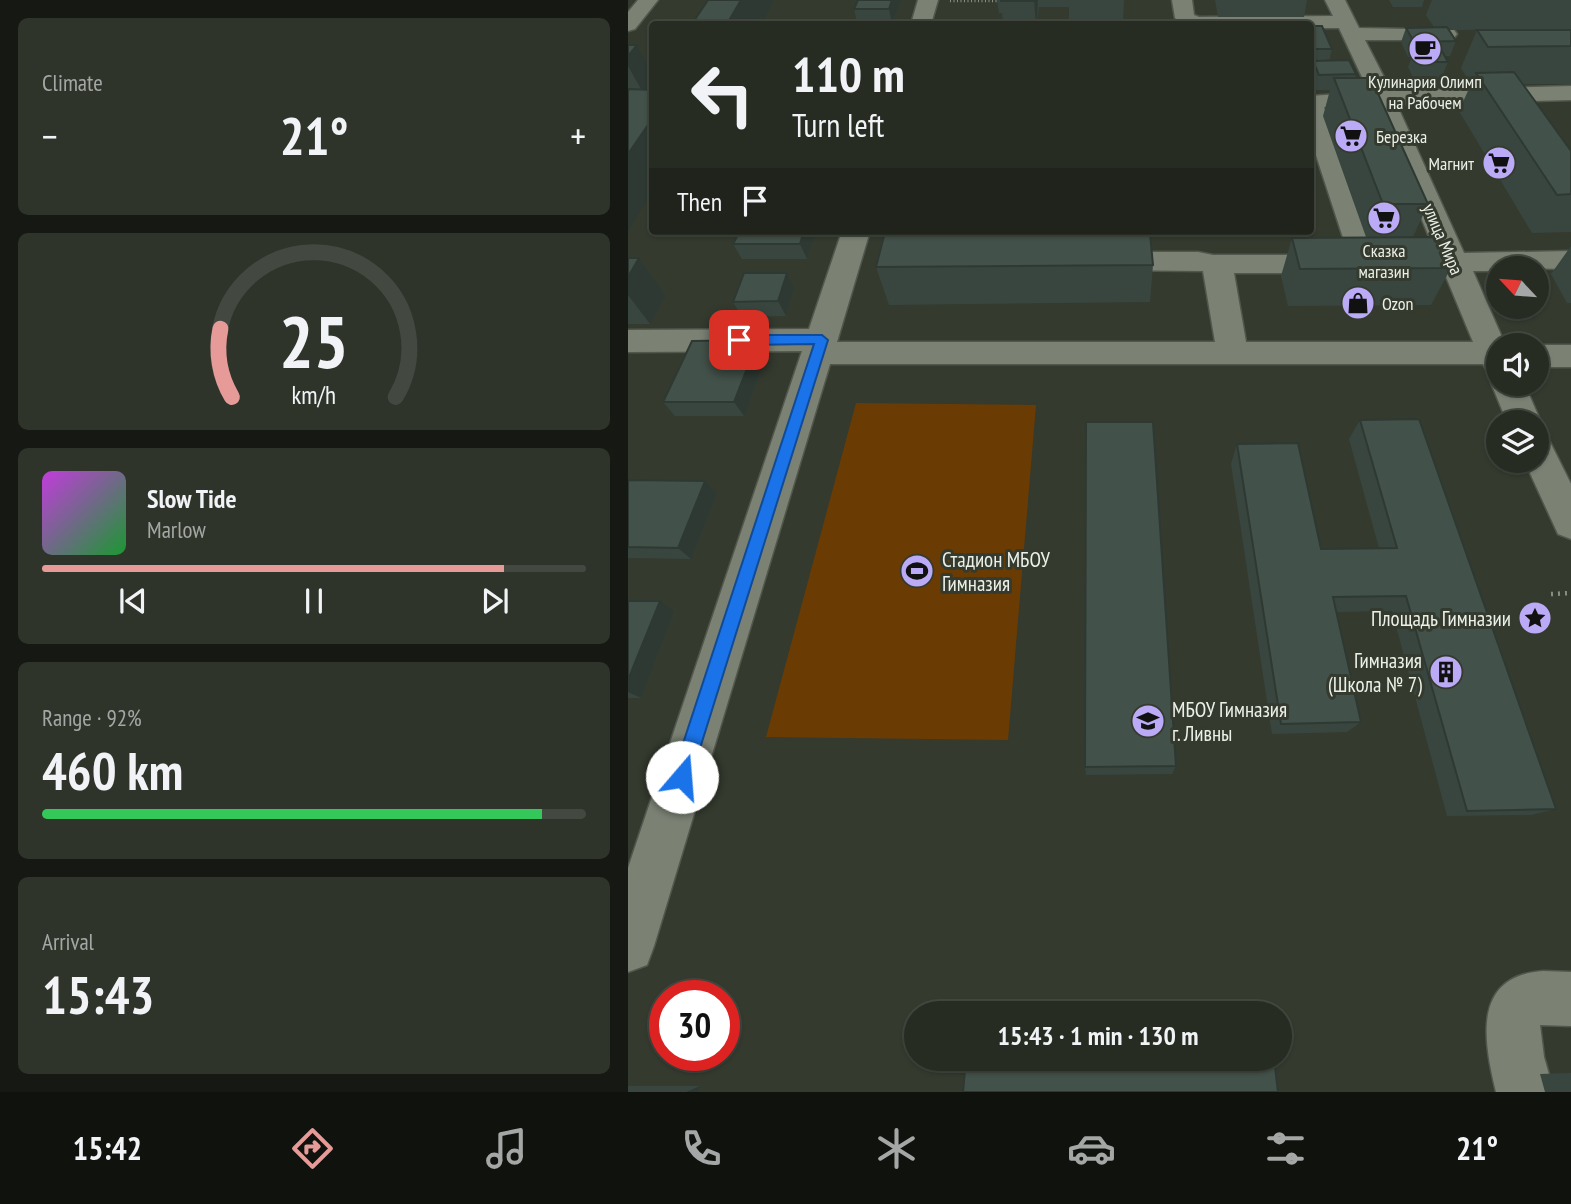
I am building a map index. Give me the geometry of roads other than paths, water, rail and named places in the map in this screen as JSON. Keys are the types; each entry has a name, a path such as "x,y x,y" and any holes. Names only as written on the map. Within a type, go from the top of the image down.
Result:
{"street":[{"path":"628,37 633,31 628,26 648,0"},
{"path":"1182,0 1185,18 1191,21"},
{"path":"1309,0 1319,22"},
{"path":"922,21 928,1"},
{"path":"1314,22 1344,18 1447,34"},
{"name":"улица Мира","path":"1344,18 1383,98 1452,262 1486,335"},
{"path":"1314,102 1571,93"},
{"path":"1512,94 1529,119"},
{"path":"1314,109 1387,264"},
{"path":"628,946 638,883 819,346 858,251"},
{"path":"1074,261 1387,264 1571,260"},
{"path":"1213,264 1220,274 1232,352"},
{"path":"628,341 1486,356"},
{"path":"1549,356 1571,356"},
{"path":"1548,473 1571,523"},
{"path":"1525,1092 1513,1043 1513,1017 1528,1000 1571,999"}],"place":[{"name":"Кулинария Олимп на Рабочем","path":"1425,49"},
{"name":"Березка","path":"1351,136"},
{"name":"Магнит","path":"1499,163"},
{"name":"Сказка магазин","path":"1384,218"},
{"name":"Ozon","path":"1358,303"},
{"name":"Стадион МБОУ Гимназия","path":"917,571"},
{"name":"Площадь Гимназии","path":"1535,618"},
{"name":"Гимназия (Школа № 7)","path":"1446,672"},
{"name":"МБОУ Гимназия г. Ливны","path":"1148,721"}]}
